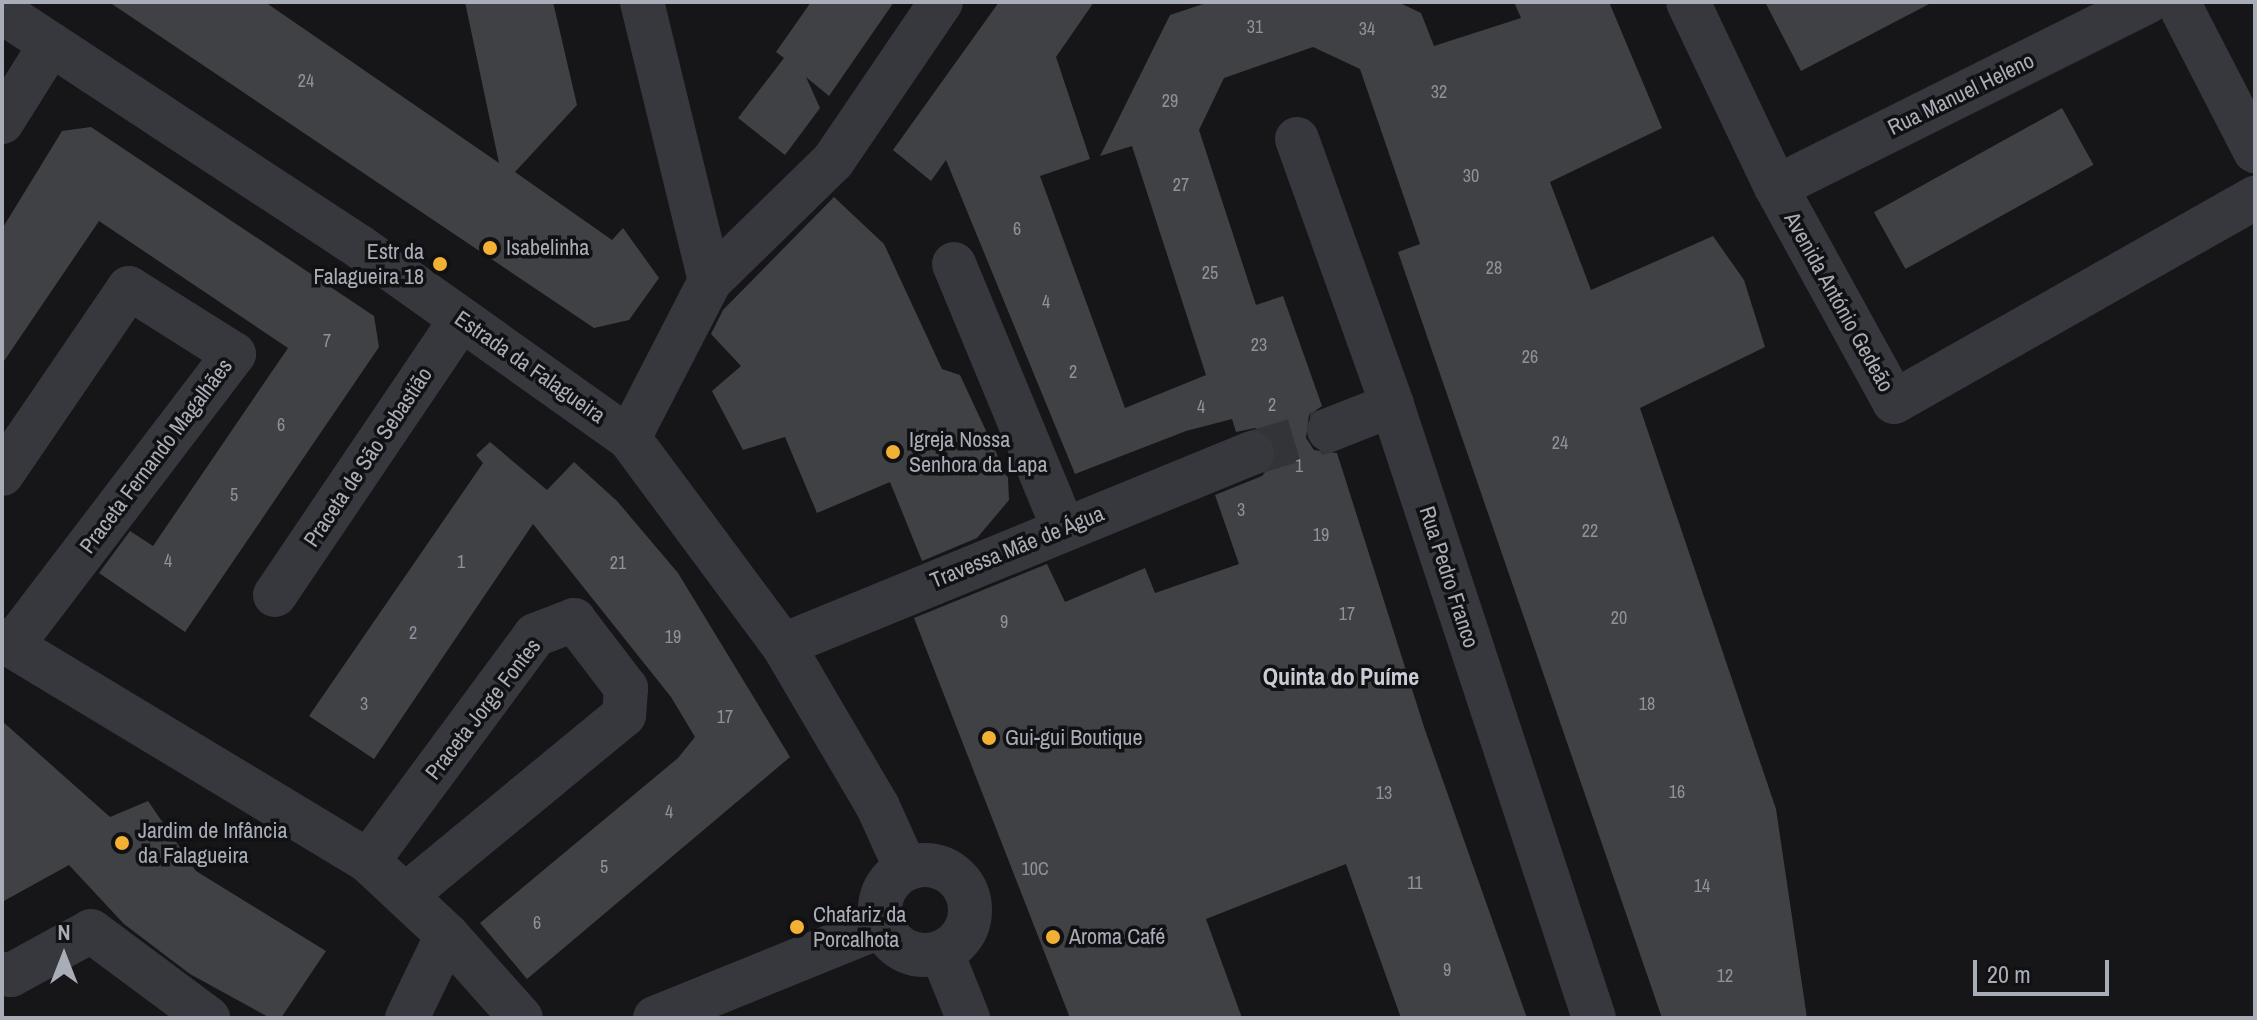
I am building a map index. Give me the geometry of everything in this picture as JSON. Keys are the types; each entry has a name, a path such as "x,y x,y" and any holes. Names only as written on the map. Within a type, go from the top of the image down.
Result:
{"street":[{"path":"642,2 710,281"},
{"path":"629,438 710,281 833,161 941,2"},
{"name":"Avenida António Gedeão","path":"1688,2 1776,187 1894,402 2255,198"},
{"name":"Rua Manuel Heleno","path":"1776,187 2147,2"},
{"path":"2178,2 2255,151"},
{"name":"Estrada da Falagueira","path":"2,12 461,319 629,438 783,645 878,807 906,869"},
{"path":"2,122 51,44"},
{"name":"Rua Pedro Franco","path":"1297,139 1392,405 1594,1018"},
{"path":"954,264 1063,527"},
{"name":"Praceta Fernando Magalhães","path":"2,474 129,288 234,354 7,642"},
{"name":"Praceta de São Sebastião","path":"275,595 461,319"},
{"path":"1329,430 1392,405"},
{"name":"Travessa Mãe de Água","path":"783,645 1063,527 1252,453"},
{"name":"Praceta Jorge Fontes","path":"368,861 535,635 574,620 626,688 624,715 406,895"},
{"path":"7,642 368,861 447,935 521,1018"},
{"path":"942,868 967,893 967,928 942,953 906,951 882,926 883,892 906,869 942,868"},
{"path":"655,1018 882,926"},
{"path":"2,974 11,975 91,931 208,1018"},
{"path":"407,1018 447,935"},
{"path":"942,953 968,1018"}],"building":[{"path":"109,2 265,2 499,163 465,2 553,2 577,105 515,172 612,240 623,228 659,278 629,320 594,328"},
{"path":"811,2 894,2 829,96 806,77 820,108 785,155 738,118 784,58 776,52"},
{"path":"999,2 1094,2 1056,57 1090,159 1040,176 1125,408 1206,375 1132,146 1100,156 1170,15 1209,2 1398,2 1421,13 1434,46 1521,18 1514,2 1609,2 1662,128 1550,182 1591,290 1713,236 1744,280 1765,347 1640,408 1776,809 1807,1018 1662,1018 1398,252 1420,244 1360,69 1313,47 1224,78 1199,130 1256,305 1283,296 1322,406 1309,415 1306,438 1314,450 1337,453 1425,730 1527,1018 1401,1018 1346,864 1206,919 1242,1018 1070,1018 914,618 1047,564 1065,602 1145,568 1155,593 1239,564 1215,495 1262,476 1277,456 1268,434 1255,428 1236,432 1232,419 1186,431 1075,474 946,160 931,181 893,150"},
{"path":"1765,2 1933,2 1801,71"},
{"path":"2062,108 2094,165 1905,269 1874,212"},
{"path":"91,127 374,316 379,347 185,632 99,573 130,531 153,546 288,348 99,221 2,364 2,229 62,131"},
{"path":"834,197 884,244 942,369 960,375 1008,478 1009,500 977,538 922,561 890,482 817,513 785,437 743,450 712,391 741,366 711,334 723,310"},
{"path":"490,442 547,490 574,462 617,501 678,573 790,757 527,979 480,923 678,758 695,737 671,697 533,524 374,759 309,716 483,463 476,455"},
{"path":"2,721 110,817 148,801 196,871 326,951 281,1018 270,1018 190,974 124,924 69,865 2,902"}],"tunnel":[{"path":"1252,453 1329,430"}],"place":[{"name":"Isabelinha","path":"490,248"},
{"name":"Estr da Falagueira 18","path":"440,264"},
{"name":"Igreja Nossa Senhora da Lapa","path":"893,452"},
{"name":"Gui-gui Boutique","path":"989,738"},
{"name":"Jardim de Infância da Falagueira","path":"122,843"},
{"name":"Chafariz da Porcalhota","path":"797,927"},
{"name":"Aroma Café","path":"1053,937"}],"district":[{"name":"Quinta do Puíme","path":"1341,677"}]}
